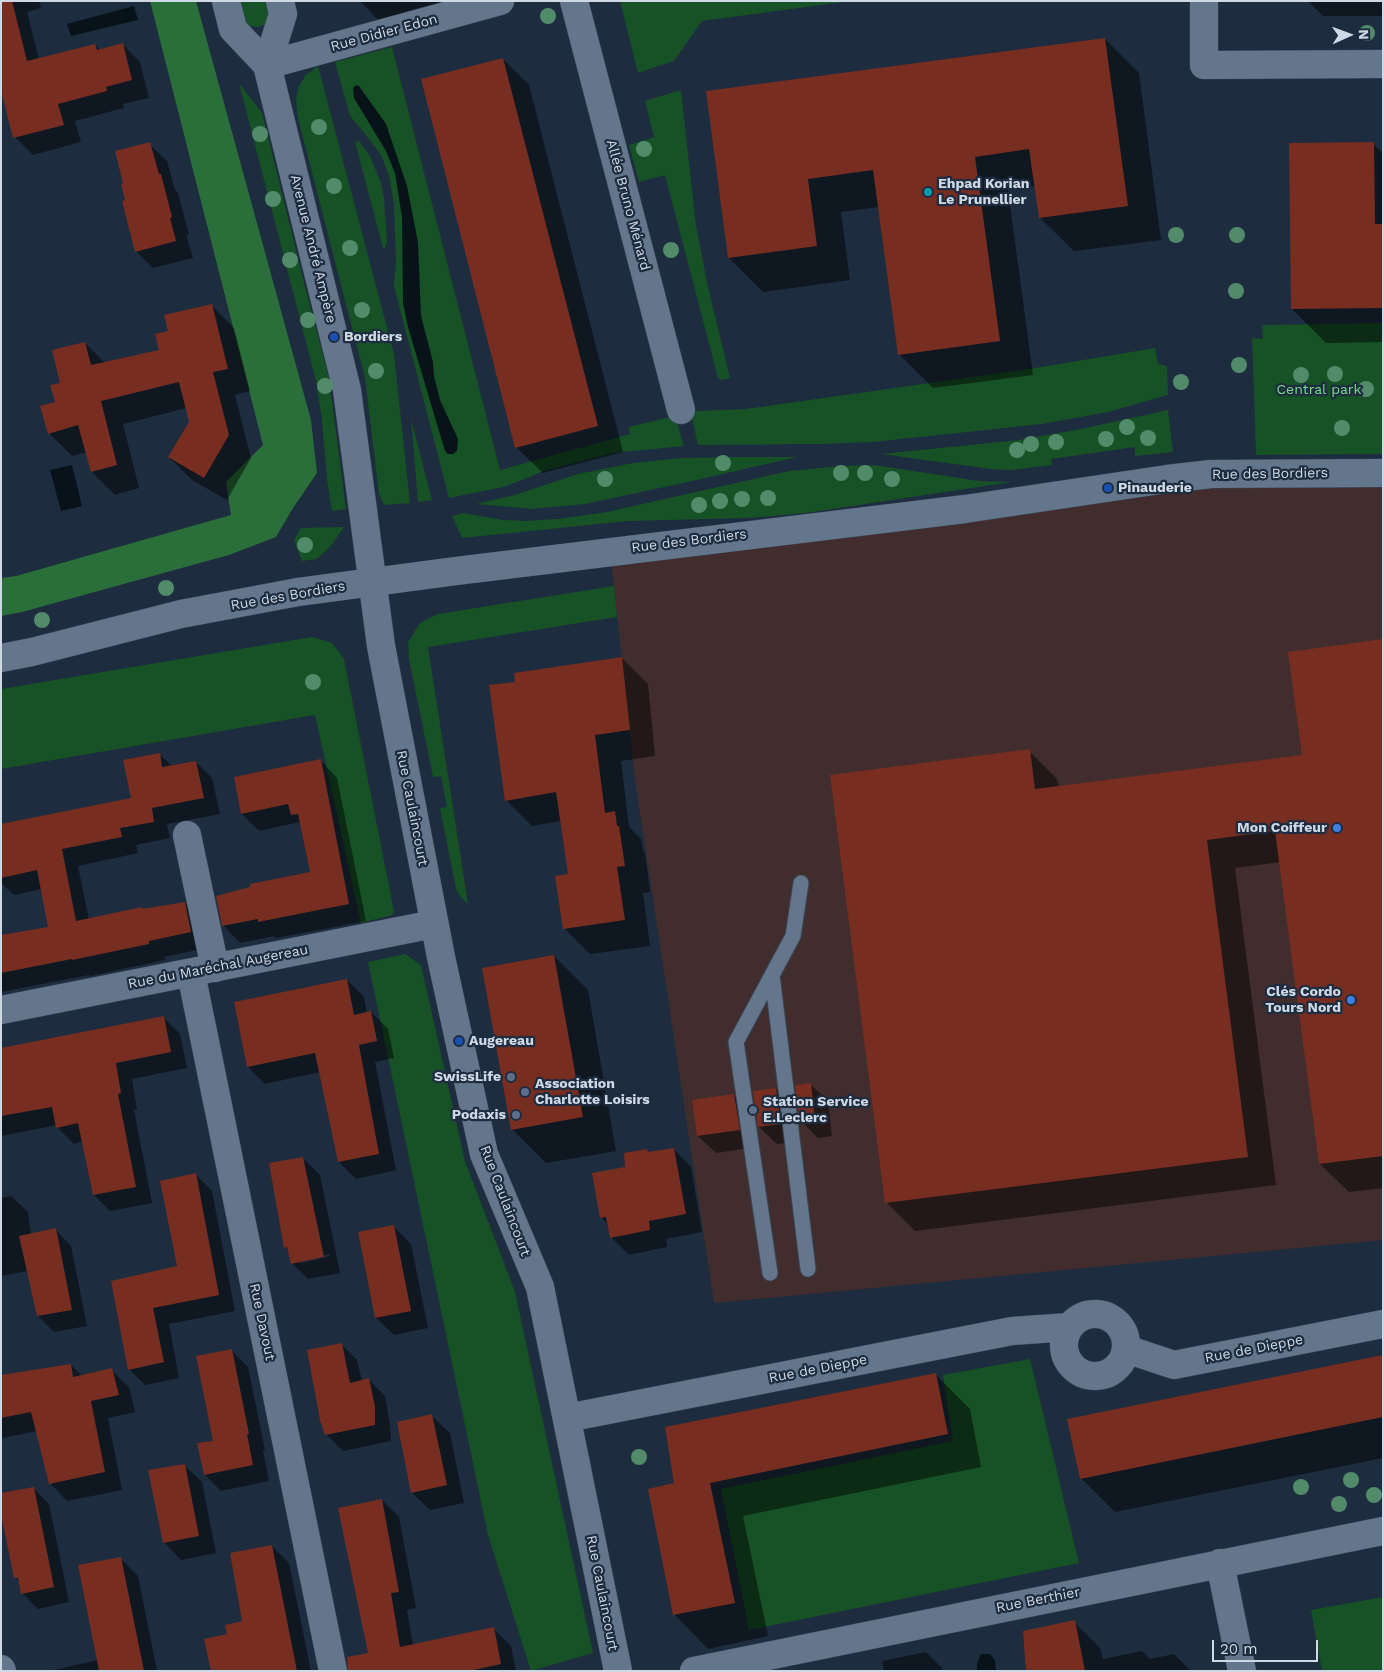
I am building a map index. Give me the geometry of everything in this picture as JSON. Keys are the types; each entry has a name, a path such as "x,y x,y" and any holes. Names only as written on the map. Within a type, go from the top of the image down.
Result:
{"street":[{"name":"Avenue André Ampère","path":"226,1 233,29 267,65 348,390 372,582"},
{"path":"267,65 283,14 280,1"},
{"name":"Rue Didier Edon","path":"267,65 500,1"},
{"name":"Allée Bruno Ménard","path":"574,1 681,410"},
{"path":"1204,1 1204,65 1383,64"},
{"name":"Rue des Bordiers","path":"1,658 32,652 181,614 298,592 372,582 610,551 966,509 1211,474 1383,473"},
{"name":"Rue Caulaincourt","path":"372,582 381,646 434,924 484,1154 540,1287 618,1671"},
{"name":"Rue Davout","path":"187,835 203,970 333,1671"},
{"name":"Rue du Maréchal Augereau","path":"1,1010 434,924"},
{"name":"Rue de Dieppe","path":"567,1418 1012,1330 1069,1327 1077,1319 1086,1315 1106,1316 1115,1321 1122,1329 1126,1349 1174,1365 1383,1324"},
{"path":"1069,1327 1063,1345 1065,1354 1069,1363 1083,1375 1093,1377 1111,1372 1119,1366 1124,1358 1126,1349"},
{"name":"Rue Berthier","path":"694,1671 781,1661 1220,1563 1383,1531"},
{"path":"1220,1563 1242,1671"}],"lane":[{"path":"770,1273 736,1042 793,936 801,883"},
{"path":"772,975 808,1269"}],"shaded area":[{"path":"134,6 138,20 71,36 67,24"},
{"path":"356,85 359,86 386,124 407,186 418,242 421,316 433,362 434,376 440,400 458,439 457,451 453,454 448,454 445,451 408,327 403,303 402,217 395,173 386,151 354,98 353,88"},
{"path":"72,465 82,506 61,511 50,470"},
{"path":"1383,473 1383,1240 714,1303 635,780 610,551 965,509"},
{"path":"981,1654 990,1654 995,1660 996,1671 977,1671 977,1663"}],"green space":[{"path":"150,1 196,1 311,420 317,473 276,537 229,555 22,612 1,616 1,578 16,576 231,515 226,482 263,445"},
{"path":"238,1 269,1 271,19 265,25 258,27 248,26 244,22"},
{"path":"620,1 851,1 702,21 674,61 638,73"},
{"path":"392,47 500,470 630,434 628,427 675,416 684,446 613,453 543,471 503,487 449,498 394,286 396,262 394,204 389,176 381,155 350,116 335,62"},
{"path":"318,66 394,354 410,503 384,505 379,494 365,378 298,118 296,101 298,88 305,76"},
{"path":"239,83 262,113 329,378 346,509 332,511 316,381"},
{"path":"681,90 696,226 708,287 730,378 722,380 718,378 665,175 639,182 629,145 654,137 645,101"},
{"path":"359,141 370,156 381,183 387,242 385,248 383,248 355,142"},
{"name":"Central park","path":"1383,323 1383,454 1256,455 1252,338 1263,339 1262,325"},
{"path":"1155,348 1158,364 1167,366 1168,395 1108,412 1042,424 873,442 698,445 691,414 698,411 746,409 1029,369"},
{"path":"1168,410 1173,452 1135,456 1135,447 1051,459 1052,465 1011,470 881,454 1019,440"},
{"path":"411,419 432,500 418,502"},
{"path":"797,457 585,504 532,509 476,504 515,495 578,474 633,463 682,458"},
{"path":"874,465 979,481 1011,482 806,513 748,518 628,521 462,538 452,516 463,513 503,520 558,519 607,512 789,471"},
{"path":"344,527 331,546 317,559 302,561 294,540 301,528"},
{"path":"614,586 617,617 428,647 468,904 461,898 456,889 440,808 447,807 441,776 433,777 409,659 408,642 420,623 438,614"},
{"path":"312,637 332,643 344,659 394,911 392,915 361,923 315,715 1,769 1,689"},
{"path":"405,954 421,965 465,1161 515,1292 593,1653 531,1671 488,1535 368,962"},
{"path":"1030,1359 1079,1563 749,1630 721,1489 953,1441 943,1375"},
{"path":"1383,1597 1383,1671 1322,1671 1311,1610"}],"building":[{"path":"1,1 12,1 27,61 95,44 97,50 123,43 132,80 106,87 107,91 58,104 64,125 13,138 1,90"},
{"name":"Ehpad Korian Le Prunellier","path":"1105,38 1128,206 1039,218 1029,149 975,157 1000,341 898,355 873,170 808,179 817,246 728,258 706,91"},
{"path":"503,58 598,426 515,448 421,79"},
{"path":"150,142 159,174 161,174 176,241 135,252 122,201 125,200 121,184 123,183 115,151"},
{"path":"1374,142 1375,224 1383,224 1383,308 1291,309 1289,143"},
{"path":"212,304 228,369 213,372 229,435 204,478 168,457 189,422 179,382 101,401 117,465 91,472 78,425 48,434 40,406 55,402 50,385 60,383 52,350 85,342 91,365 159,350 155,334 168,331 164,315"},
{"path":"1383,639 1383,1156 1319,1164 1275,831 1207,840 1248,1157 885,1203 830,775 1030,749 1035,789 1302,755 1288,652"},
{"path":"622,657 630,730 595,735 605,813 615,811 617,826 619,826 625,866 617,867 625,920 563,929 555,876 568,874 556,792 505,801 489,685 515,682 514,673"},
{"path":"160,753 162,767 196,761 204,798 152,808 154,822 120,828 122,837 62,849 76,921 142,907 142,909 185,902 191,932 149,941 149,944 1,973 1,935 48,927 37,870 1,878 1,824 131,798 123,760"},
{"path":"321,759 349,904 258,922 258,919 222,926 216,896 250,887 250,884 310,872 298,814 291,815 288,804 241,814 234,777"},
{"path":"554,955 583,1117 511,1130 482,968"},
{"path":"347,979 354,1015 371,1011 377,1041 359,1045 379,1154 338,1162 315,1053 247,1067 234,1002"},
{"path":"164,1016 171,1052 116,1063 121,1093 118,1094 136,1187 93,1195 78,1123 56,1128 52,1107 1,1116 1,1048"},
{"path":"811,1083 815,1119 799,1121 795,1085"},
{"path":"776,1088 781,1124 758,1127 753,1091"},
{"path":"734,1094 740,1130 697,1136 692,1100"},
{"path":"674,1148 686,1214 649,1221 650,1230 610,1238 606,1217 600,1218 592,1173 625,1167 624,1153 647,1149 648,1152"},
{"path":"303,1157 324,1257 291,1264 287,1247 284,1248 269,1163"},
{"path":"196,1173 219,1295 153,1308 164,1362 128,1370 111,1281 177,1266 160,1181"},
{"path":"394,1225 411,1311 375,1318 358,1232"},
{"path":"56,1228 72,1310 37,1316 19,1236"},
{"path":"342,1343 350,1383 369,1378 375,1407 375,1425 325,1435 320,1420 307,1350"},
{"path":"232,1349 249,1434 247,1434 253,1465 204,1475 197,1443 213,1441 196,1356"},
{"path":"1383,1355 1383,1417 1080,1479 1067,1419"},
{"path":"71,1364 73,1377 112,1368 119,1395 91,1401 105,1472 49,1484 31,1412 1,1418 1,1375"},
{"path":"936,1373 948,1434 710,1483 735,1603 673,1615 648,1489 674,1483 665,1427"},
{"path":"432,1414 447,1485 411,1493 397,1422"},
{"path":"185,1464 199,1536 163,1543 148,1470"},
{"path":"34,1487 54,1587 21,1594 18,1578 14,1578 1,1514 1,1493"},
{"path":"382,1499 399,1592 391,1593 400,1647 494,1627 501,1664 469,1671 348,1671 347,1657 368,1653 338,1508"},
{"path":"272,1545 297,1671 211,1671 204,1639 227,1634 225,1625 242,1621 230,1553"},
{"path":"121,1557 144,1671 99,1671 78,1565"},
{"path":"1075,1620 1085,1671 1026,1671 1023,1631"}],"place":[{"name":"Ehpad Korian Le Prunellier","path":"928,192"},
{"name":"Bordiers","path":"334,337"},
{"name":"Pinauderie","path":"1108,488"},
{"name":"Mon Coiffeur","path":"1337,828"},
{"name":"Clés Cordo Tours Nord","path":"1351,1000"},
{"name":"Augereau","path":"459,1041"},
{"name":"SwissLife","path":"511,1077"},
{"name":"Association Charlotte Loisirs","path":"525,1092"},
{"name":"Station Service E.Leclerc","path":"753,1110"},
{"name":"Podaxis","path":"516,1115"}]}
